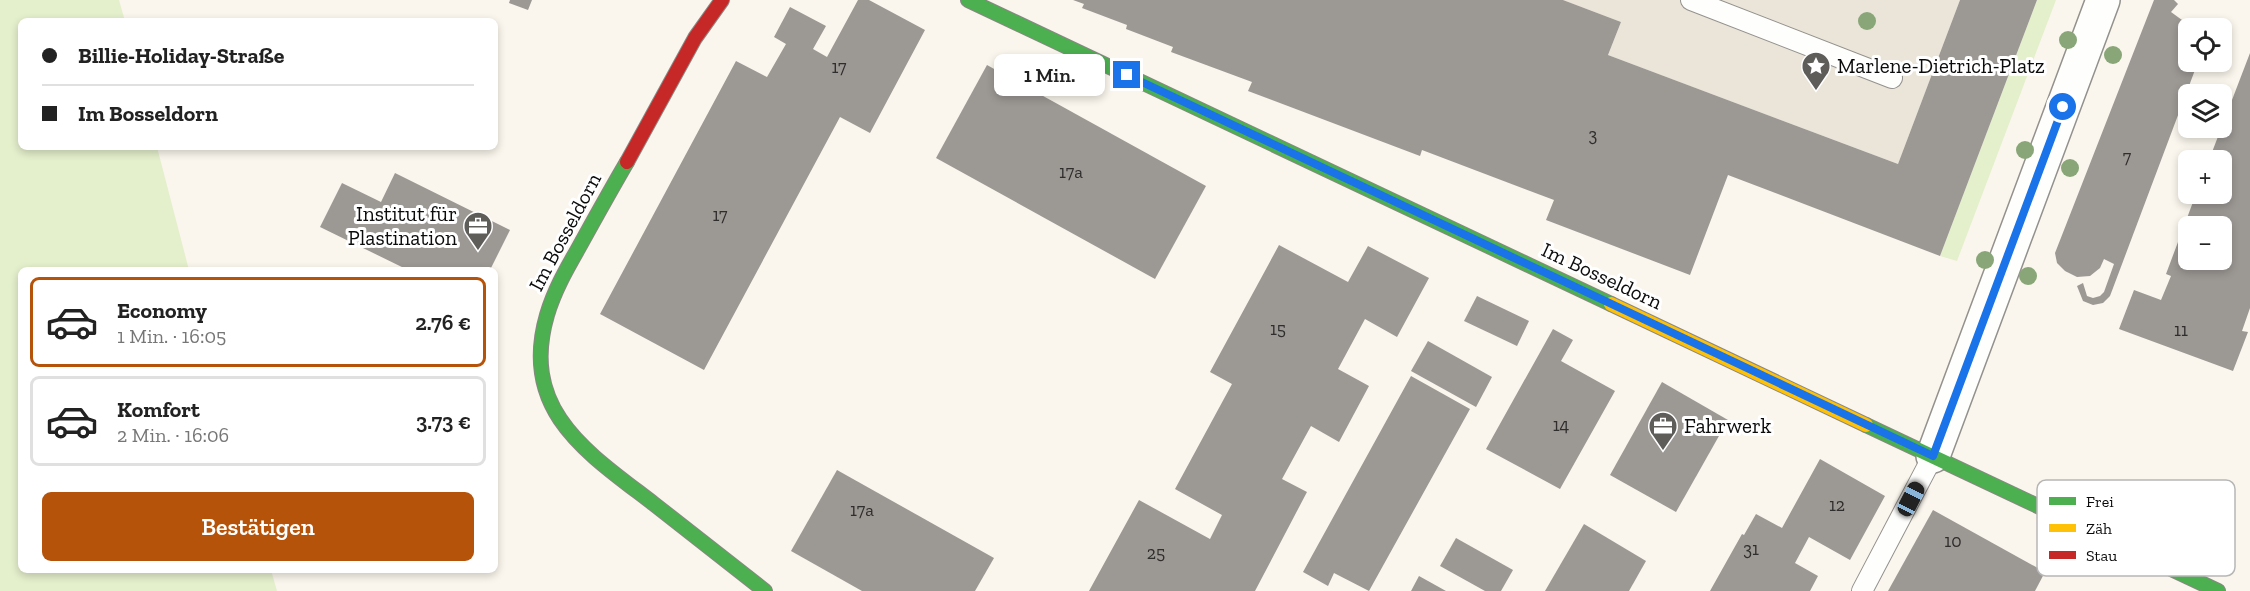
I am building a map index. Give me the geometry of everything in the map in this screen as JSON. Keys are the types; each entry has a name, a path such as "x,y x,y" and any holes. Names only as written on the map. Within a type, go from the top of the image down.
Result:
{"street":[{"name":"Im Bosseldorn","path":"722,0 695,38 555,291 545,316 539,344 540,369 548,399 565,429 584,449 765,591"},
{"name":"Im Bosseldorn","path":"968,0 2037,505"},
{"path":"1933,456 2103,0"},
{"name":"Im Bosseldorn","path":"2186,576 2218,591"}],"lane":[{"path":"1691,0 1892,78"},
{"path":"1862,591 1933,456"}],"green space":[{"path":"0,0 119,0 124,18 18,18 18,150 158,150 188,267 18,267 18,573 272,573 277,591 0,591"},
{"path":"2037,0 2056,0 1957,261 1940,256"}],"shaded area":[{"name":"Marlene-Dietrich-Platz","path":"1563,0 1960,0 1898,164 1608,55 1621,22"}],"building":[{"path":"510,0 532,0 528,10 509,3"},
{"path":"858,0 869,0 925,30 870,133 840,117 704,370 600,314 736,61 767,77 786,44 774,37 790,7 826,26 813,49 827,57"},
{"path":"1073,0 1563,0 1621,22 1608,55 1898,164 1960,0 2037,0 1940,256 1728,175 1690,275 1546,220 1554,200 1422,150 1420,156 1248,91 1252,82 1171,52 1173,47 1126,29 1127,25 1082,8 1084,4"},
{"path":"2154,0 2174,0 2178,4 2171,12 2179,18 2178,72 2194,72 2190,84 2178,84 2178,115 2110,296 2103,303 2093,305 2083,301 2077,286 2083,283 2087,296 2093,298 2100,296 2104,292 2114,264 2104,259 2100,268 2090,276 2077,277 2065,271 2057,263 2055,253"},
{"path":"2250,53 2250,308 2242,331 2248,332 2233,371 2119,329 2134,290 2161,300 2171,276 2166,274 2178,242 2178,270 2232,270 2232,216 2188,216 2192,204 2232,204 2232,150 2213,150 2217,138 2232,138 2232,100"},
{"path":"987,65 1206,186 1155,279 936,158"},
{"path":"395,173 510,230 492,267 402,267 320,227 342,183 381,202"},
{"path":"1279,245 1348,282 1368,246 1429,278 1397,337 1365,319 1338,369 1369,386 1339,442 1311,426 1282,479 1307,492 1255,591 1089,591 1139,500 1210,539 1222,515 1175,489 1232,384 1210,372"},
{"path":"1477,296 1529,321 1517,346 1464,321"},
{"path":"1553,329 1573,340 1561,361 1615,391 1560,489 1486,449"},
{"path":"1428,341 1492,377 1476,407 1411,371"},
{"path":"1411,376 1470,409 1369,591 1334,573 1328,586 1303,572"},
{"path":"1662,382 1728,420 1676,512 1610,475"},
{"path":"1820,459 1885,496 1850,560 1809,537 1795,563 1818,576 1810,591 1710,591 1756,514 1782,528"},
{"path":"837,470 994,558 975,591 862,591 791,551"},
{"path":"1933,510 2037,568 2037,576 2043,576 2035,591 1888,591"},
{"path":"1584,524 1646,561 1629,591 1545,591"},
{"path":"1456,538 1513,570 1501,591 1485,591 1440,566"},
{"path":"1419,576 1446,591 1411,591"}],"traffic: fast":[{"path":"968,0 1611,304"},
{"path":"627,162 569,265 547,315 541,349 543,378 551,404 565,426 584,447 765,591"},
{"path":"1866,425 2037,506"},
{"path":"2186,576 2218,591"}],"traffic: slow":[{"path":"1611,304 1866,425"}],"traffic: jam":[{"path":"627,162 695,38 722,0"}],"place":[{"name":"Marlene-Dietrich-Platz","path":"1816,92"},
{"name":"Institut für Plastination","path":"478,252"},
{"name":"Fahrwerk","path":"1663,452"}],"route":[{"path":"1127,75 1933,456 2063,107"}]}
